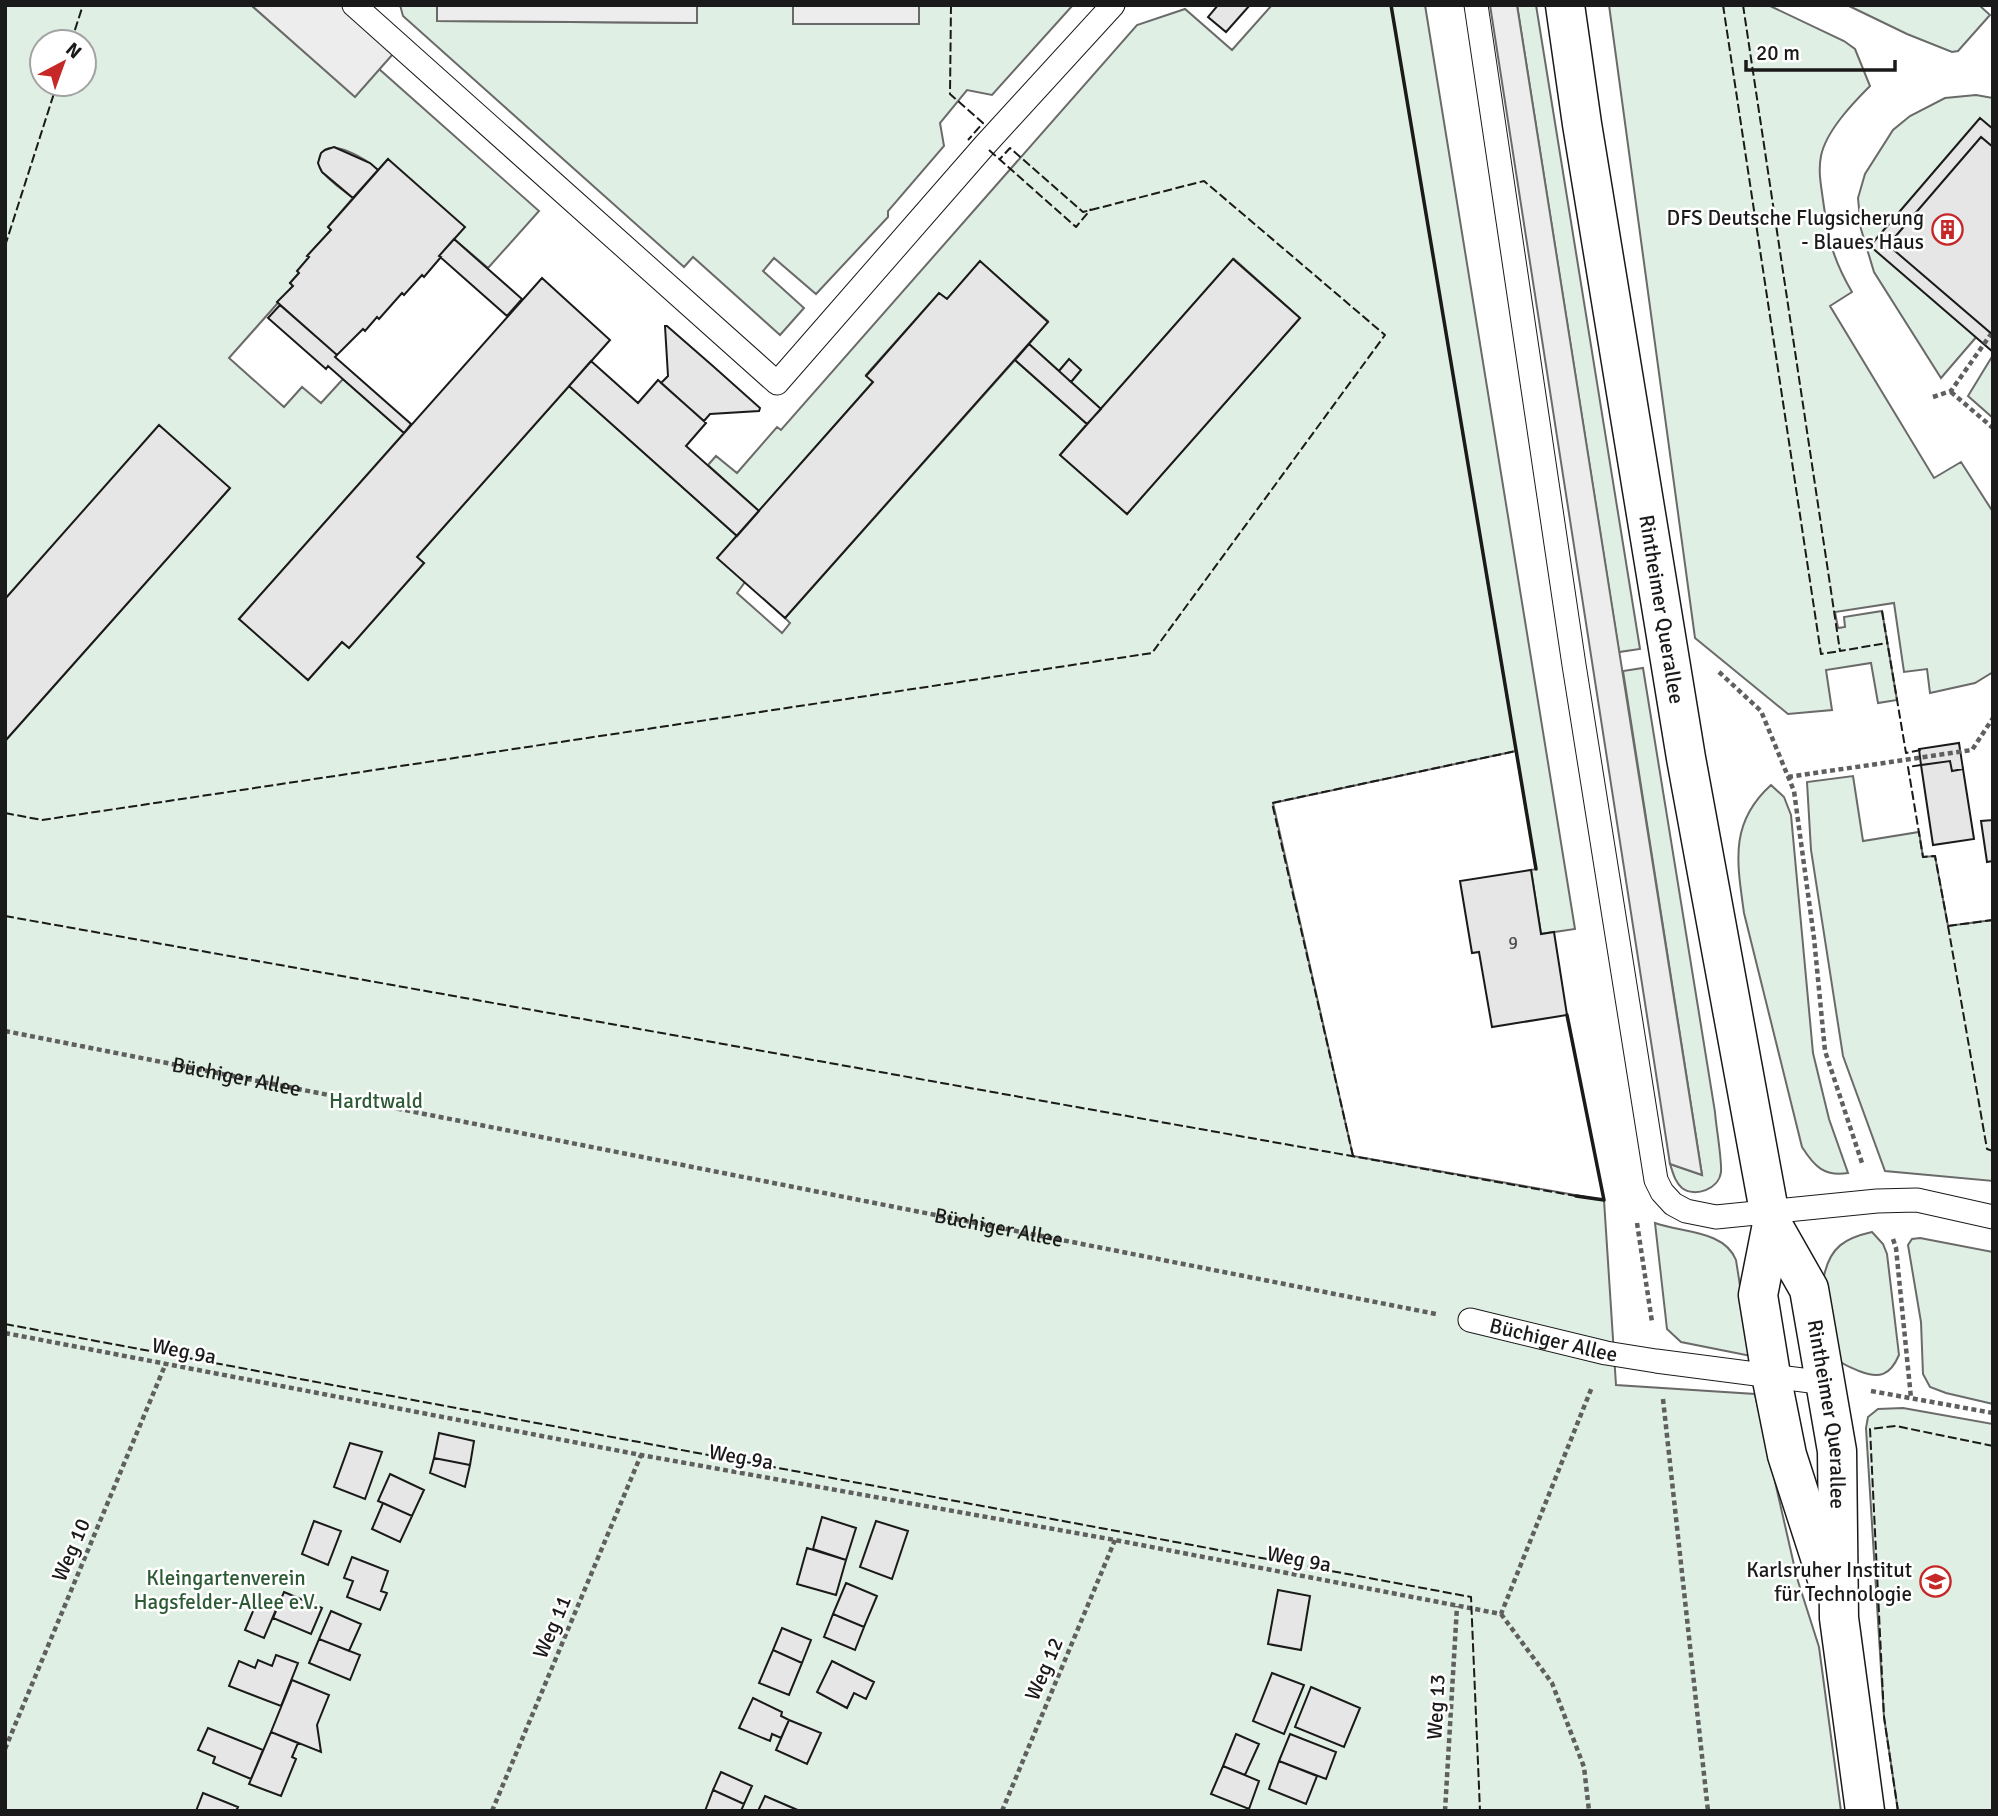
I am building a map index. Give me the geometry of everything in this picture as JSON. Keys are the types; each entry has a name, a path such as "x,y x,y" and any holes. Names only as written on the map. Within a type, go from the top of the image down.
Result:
{"street":[{"name":"Rintheimer Querallee","path":"1566,5 1582,124 1686,758 1770,1218 1809,1289 1826,1383 1837,1451 1839,1618 1865,1811"},
{"name":"Rintheimer Querallee","path":"1770,1218 1758,1295 1771,1375 1787,1455 1839,1618"}],"lane":[{"path":"354,5 777,383 984,146 1113,5"},
{"path":"1476,5 1574,666 1656,1180 1673,1204 1686,1211 1716,1217 1770,1218 1878,1201 1917,1200 1993,1217"},
{"name":"Büchiger Allee","path":"1470,1320 1606,1353 1826,1383"}],"path":[{"path":"1933,397 1951,391 1991,334"},
{"path":"1951,391 1993,428"},
{"path":"1788,777 1972,750 1993,718"},
{"path":"1774,744 1794,791 1825,1051 1863,1165 1896,1248 1911,1398"},
{"name":"Büchiger Allee","path":"5,1031 1470,1320"},
{"name":"Weg 9a","path":"5,1333 641,1455 1115,1540 1501,1614"},
{"path":"1589,1811 1584,1767 1552,1683 1501,1614 1606,1353"},
{"path":"1656,1361 1664,1406 1708,1811"},
{"name":"Weg 10","path":"5,1749 166,1363"},
{"path":"1826,1383 1993,1413"},
{"name":"Weg 11","path":"492,1811 641,1455"},
{"name":"Weg 12","path":"1002,1811 1115,1540"},
{"name":"Weg 13","path":"1445,1811 1457,1606"}],"green space":[{"path":"5,5 251,5 355,96 379,69 539,211 488,268 454,239 388,159 378,170 348,151 331,148 320,156 319,165 322,170 333,183 353,198 328,227 331,230 308,255 299,273 290,283 293,286 229,358 284,407 302,387 321,403 343,379 404,433 239,619 308,680 342,642 349,647 424,563 417,557 569,386 737,536 745,582 737,593 782,633 790,623 785,618 1015,360 1087,424 1060,455 1127,514 1300,318 1234,259 1101,409 1071,382 1081,370 1069,360 1059,371 1029,344 1048,321 980,262 947,299 939,293 866,375 873,382 759,511 708,465 716,456 737,473 777,427 781,430 1137,25 1185,9 1232,50 1272,5 1425,5 1575,929 1541,934 1531,870 1536,869 1516,751 1273,803 1353,1156 1604,1200 1616,1385 1755,1394 1797,1578 1819,1647 1841,1811 5,1811 5,741 230,488 5,599"},
{"path":"400,5 437,5 437,21 697,23 697,5 793,5 793,23 919,24 919,5 1073,5 992,95 967,90 940,123 944,146 888,211 888,217 816,294 774,258 763,271 804,308 780,335 693,257 684,267 403,16"},
{"path":"1517,5 1536,5 1640,649 1619,652"},
{"path":"1609,5 1768,5 1844,41 1855,49 1870,86 1834,127 1820,162 1829,236 1835,258 1852,292 1830,306 1934,478 1961,462 1993,512 1993,672 1975,683 1930,693 1927,669 1904,672 1894,603 1835,612 1838,628 1845,627 1844,617 1882,611 1897,700 1878,703 1871,663 1826,670 1832,710 1788,714 1695,638"},
{"path":"1847,5 1979,5 1990,15 1958,51 1952,52"},
{"path":"1976,95 1993,98 1984,328 1941,378 1874,272 1861,229 1858,198 1865,174 1893,130 1910,116 1945,98"},
{"path":"1993,355 1993,418 1968,396"},
{"path":"1643,668 1720,1151 1719,1178 1711,1187 1700,1192 1682,1188 1670,1164 1702,1175 1623,671"},
{"path":"1853,776 1863,841 1919,832 1923,857 1935,856 1948,926 1993,920 1993,1181 1885,1171 1843,1056 1811,850 1807,782"},
{"path":"1771,785 1784,797 1791,815 1813,1053 1829,1119 1848,1173 1826,1172 1811,1160 1802,1147 1744,913 1738,860 1742,829 1757,799"},
{"path":"1655,1223 1701,1234 1722,1243 1730,1250 1736,1260 1751,1356 1681,1342 1667,1329"},
{"path":"1872,1232 1883,1244 1887,1254 1899,1355 1888,1371 1878,1375 1859,1371 1839,1361 1824,1276 1830,1258 1840,1245 1854,1237"},
{"path":"1920,1238 1993,1252 1993,1404 1930,1387 1923,1374 1921,1322 1908,1245 1912,1239"},
{"name":"Karlsruher Institut für Technologie","path":"1903,1408 1993,1424 1993,1811 1898,1811 1884,1717 1866,1428 1868,1417 1878,1409"}],"shaded area":[{"path":"251,5 354,5 400,46 355,97"},
{"path":"437,5 697,5 697,23 437,21"},
{"path":"793,5 919,5 919,24 793,24"},
{"path":"1490,5 1517,5 1702,1175 1670,1164"}],"building":[{"path":"1218,5 1250,5 1226,32 1208,17"},
{"path":"1980,118 1993,129 1993,147 1981,137 1888,245 1993,335 1993,352 1870,246"},
{"name":"DFS Deutsche Flugsicherung - Blaues Haus","path":"1981,137 1993,147 1993,335 1888,245"},
{"path":"334,147 370,163 378,170 353,198 322,172 318,163 321,153"},
{"path":"388,159 465,227 424,277 422,275 379,319 377,317 365,331 363,329 337,355 277,302 293,286 290,283 299,273 297,271 331,230 328,227"},
{"path":"454,239 522,299 507,316 439,256"},
{"path":"1233,259 1300,318 1127,514 1060,455"},
{"path":"980,261 1048,322 785,618 717,558 873,382 866,376 939,293 947,299"},
{"path":"542,278 610,340 417,557 424,563 349,648 342,642 308,680 239,619"},
{"path":"280,305 411,424 404,433 268,318"},
{"path":"665,326 760,408 759,411 710,414 704,421 661,383 668,376"},
{"path":"1029,344 1101,409 1087,424 1015,360"},
{"path":"1069,359 1081,370 1071,382 1059,371"},
{"path":"591,361 638,403 658,380 706,423 686,446 759,511 737,536 569,386"},
{"path":"159,425 230,488 5,741 5,599"},
{"path":"1959,743 1963,769 1952,771 1950,761 1921,765 1919,749"},
{"path":"1950,761 1952,771 1963,769 1974,839 1933,845 1921,765"},
{"path":"1993,820 1993,861 1987,862 1981,821"},
{"path":"1531,870 1541,934 1554,932 1567,1015 1492,1027 1479,952 1472,953 1460,881"},
{"path":"439,1433 474,1441 470,1465 434,1458"},
{"path":"350,1443 382,1452 365,1499 334,1487"},
{"path":"434,1458 470,1465 465,1487 430,1473"},
{"path":"390,1474 424,1490 412,1516 378,1501"},
{"path":"383,1503 412,1516 400,1542 372,1529"},
{"path":"822,1517 856,1528 846,1560 813,1549"},
{"path":"314,1521 341,1531 328,1565 302,1554"},
{"path":"876,1521 908,1531 892,1579 860,1567"},
{"path":"807,1548 846,1560 836,1595 797,1584"},
{"path":"352,1557 388,1571 381,1591 387,1593 380,1610 347,1597 353,1581 344,1578"},
{"path":"846,1583 877,1596 864,1627 833,1614"},
{"path":"1278,1590 1310,1596 1301,1650 1268,1644"},
{"path":"284,1592 322,1608 311,1634 273,1618"},
{"path":"259,1597 278,1605 264,1638 245,1630"},
{"path":"331,1611 361,1624 349,1651 319,1639"},
{"path":"833,1614 864,1627 855,1650 824,1637"},
{"path":"782,1628 811,1640 802,1663 773,1650"},
{"path":"319,1639 360,1655 350,1680 309,1663"},
{"path":"773,1650 802,1663 789,1695 759,1683"},
{"path":"276,1655 298,1663 281,1706 229,1686 239,1661 255,1668 258,1660 272,1666"},
{"path":"832,1661 874,1682 866,1699 854,1693 847,1708 817,1692"},
{"path":"1272,1673 1304,1685 1284,1734 1253,1721"},
{"path":"292,1680 329,1695 317,1725 321,1752 271,1732"},
{"path":"1311,1687 1360,1708 1344,1747 1295,1727"},
{"path":"753,1698 782,1712 781,1716 789,1720 781,1738 772,1734 770,1741 739,1728"},
{"path":"789,1720 821,1733 807,1764 776,1750"},
{"path":"208,1728 263,1750 251,1779 213,1763 215,1757 198,1750"},
{"path":"271,1732 298,1743 292,1757 296,1759 281,1796 249,1784"},
{"path":"1236,1734 1259,1744 1245,1775 1223,1766"},
{"path":"1290,1734 1336,1752 1326,1779 1279,1761"},
{"path":"1279,1761 1317,1776 1306,1804 1269,1789"},
{"path":"1223,1766 1259,1781 1249,1809 1211,1794"},
{"path":"721,1772 752,1786 744,1804 713,1790"},
{"path":"713,1790 744,1804 741,1811 705,1811"},
{"path":"203,1793 238,1807 236,1811 196,1811"},
{"path":"765,1796 800,1811 758,1811"}],"fence":[{"path":"76,28 83,5"},
{"path":"951,5 950,94 983,123 968,140"},
{"path":"1353,1156 1272,803 1516,751 1391,5"},
{"path":"1723,5 1821,654 1840,651"},
{"path":"1743,5 1840,651 1887,643"},
{"path":"5,246 53,98"},
{"path":"5,813 42,820 1152,653 1385,335 1204,181 1083,212 1010,148 999,160"},
{"path":"989,150 1076,227 1091,209"},
{"path":"1882,611 1906,753 1921,750"},
{"path":"1921,765 1908,767 1923,857 1935,856 1948,926 1993,920"},
{"path":"5,916 1576,1196"},
{"path":"1948,926 1987,1149 1993,1151"},
{"path":"5,1324 1471,1597 1480,1811"},
{"path":"1898,1811 1884,1717 1870,1429 1896,1426 1993,1446"}],"wall":[{"path":"1391,5 1536,869"},
{"path":"1567,1015 1604,1200 1576,1196"}],"place":[{"name":"DFS Deutsche Flugsicherung - Blaues Haus","path":"1947,230"},
{"name":"Karlsruher Institut für Technologie","path":"1935,1582"}],"park label":[{"name":"Hardtwald","path":"376,1101"},
{"name":"Kleingartenverein Hagsfelder-Allee e.V.","path":"226,1590"}]}
